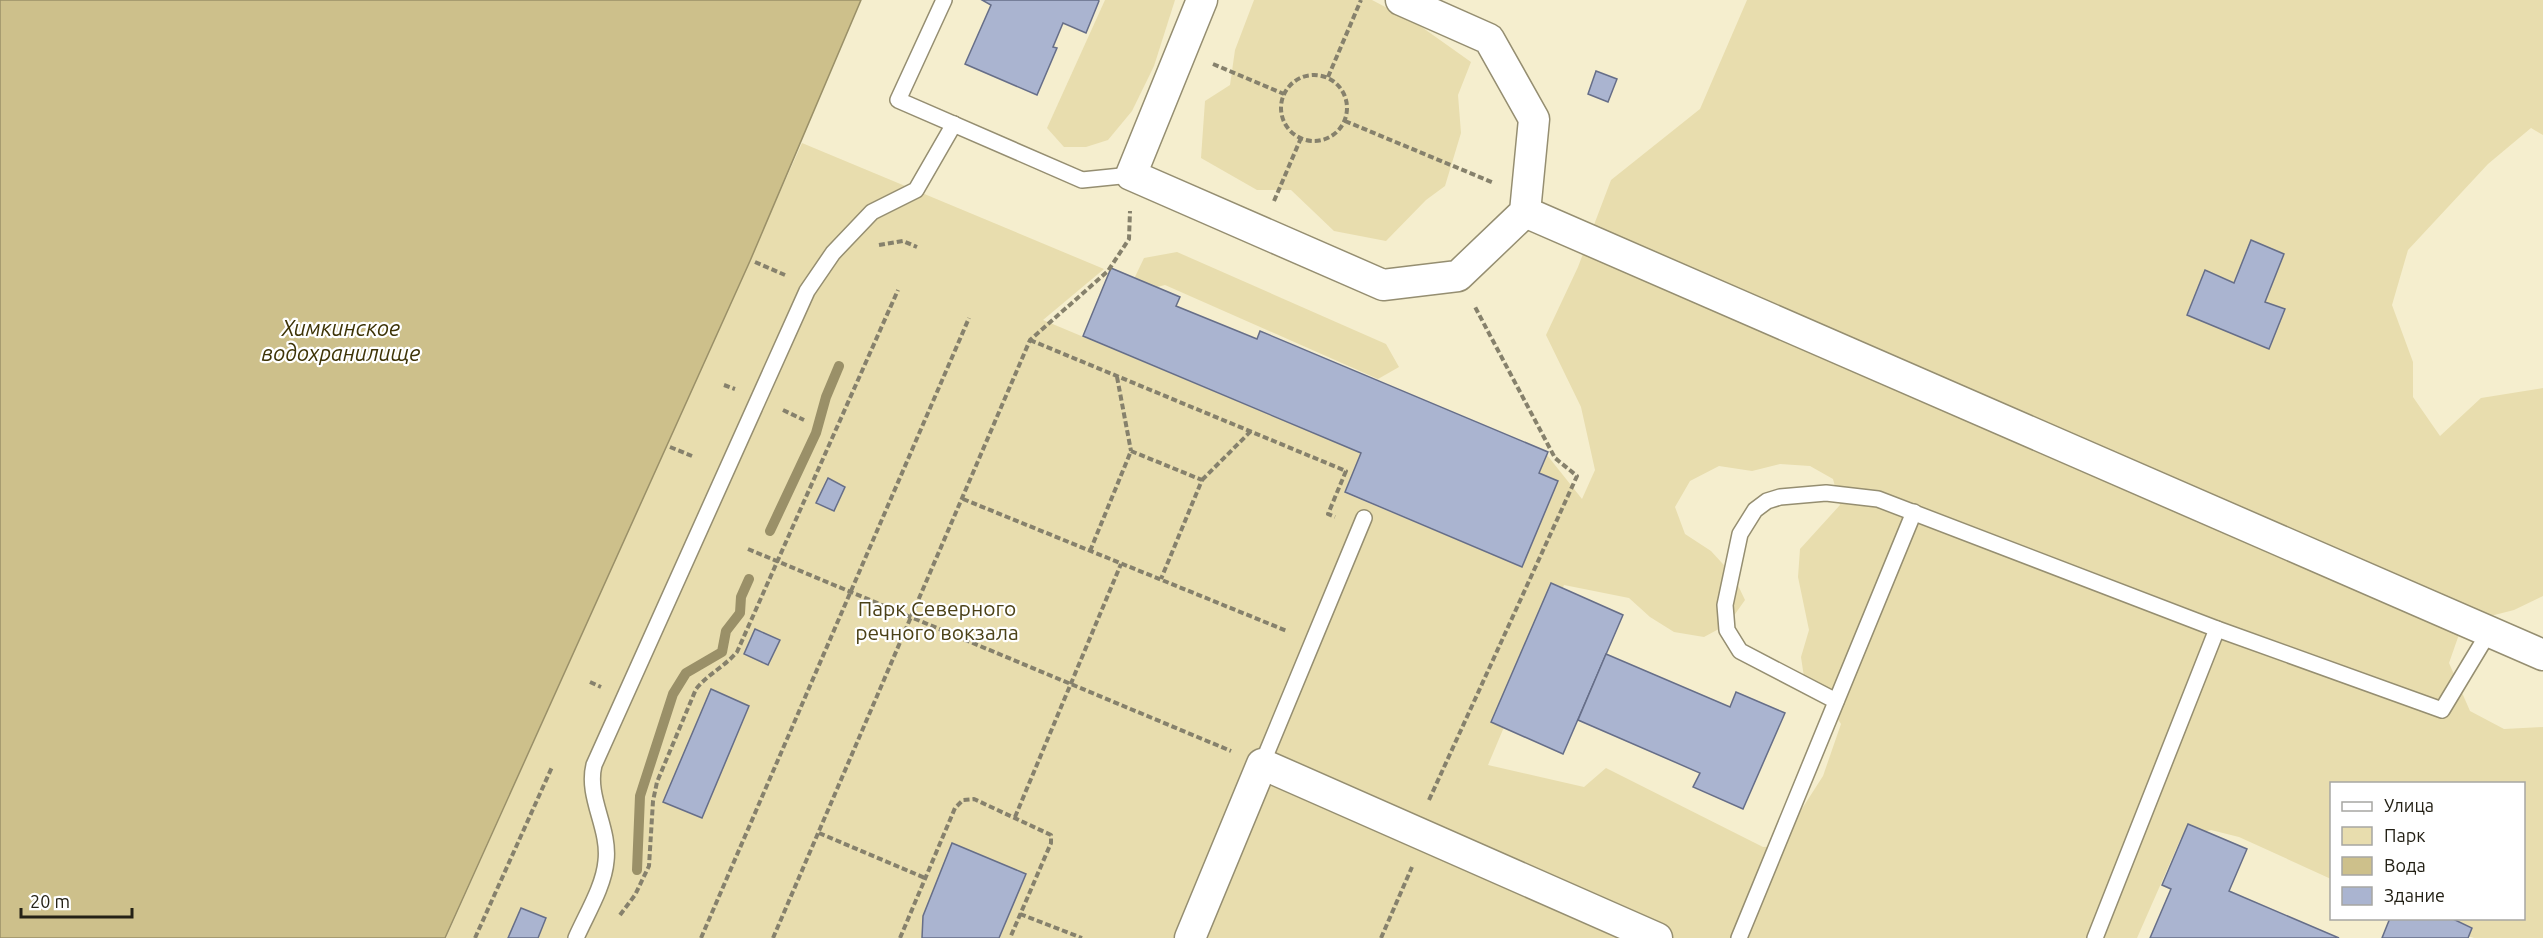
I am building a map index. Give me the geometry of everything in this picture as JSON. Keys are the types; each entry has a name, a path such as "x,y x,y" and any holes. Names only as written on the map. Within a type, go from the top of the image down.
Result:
{"street":[{"path":"1203,0 1131,175 1383,285 1458,276 1525,205 1534,119 1489,39 1401,0"},
{"path":"1525,205 2543,655"},
{"path":"1190,938 1262,764 1657,938"}],"lane":[{"path":"944,0 898,100 1082,180 1131,175"},
{"path":"576,938 606,861 605,839 592,783 594,765 807,291 833,253 872,212 916,190 954,124"},
{"path":"1836,701 1740,651 1727,630 1725,605 1740,534 1755,510 1779,496 1826,493 1878,499 2217,629 2442,710 2489,632"},
{"path":"1739,938 1914,512"},
{"path":"1262,764 1362,522"},
{"path":"2095,938 2217,629"}],"path":[{"path":"1328,77 1361,0"},
{"path":"1182,51 1284,94"},
{"path":"1315,74 1328,77 1338,85 1345,96 1348,108 1345,121 1337,132 1327,138 1314,141 1301,138 1290,131 1283,120 1281,107 1284,94 1302,77 1315,74"},
{"path":"1345,121 1525,205"},
{"path":"1261,232 1301,138"},
{"path":"773,938 1030,340 1108,271 1129,239"},
{"path":"903,241 917,247"},
{"path":"755,262 784,275"},
{"path":"1415,830 1577,476 1555,458 1458,276"},
{"path":"620,915 635,895 649,866 653,801 657,782 696,689 704,679 724,666 737,652 897,290"},
{"path":"700,938 969,318"},
{"path":"1030,340 1346,471 1329,514 1362,522"},
{"path":"1090,551 1131,452 1117,377"},
{"path":"774,406 804,420"},
{"path":"1161,579 1202,480 1251,431"},
{"path":"670,447 692,456"},
{"path":"1131,452 1202,480"},
{"path":"963,499 1312,642"},
{"path":"748,549 1262,764"},
{"path":"1015,817 1121,564"},
{"path":"475,938 552,767"},
{"path":"900,938 956,808 963,800 974,799 1051,835 1051,843 1010,938"},
{"path":"819,833 925,878"},
{"path":"1381,938 1415,861"},
{"path":"1020,914 1082,938"}],"green space":[{"path":"1105,0 1175,0 1154,66 1132,111 1108,140 1086,147 1064,147 1047,128"},
{"path":"1254,0 1372,0 1416,23 1471,62 1458,95 1461,133 1445,186 1426,200 1386,241 1334,231 1291,190 1257,190 1201,158 1205,101 1230,85 1235,50"},
{"name":"Парк Северного речного вокзала","path":"1747,0 2543,0 2543,135 2531,128 2488,164 2408,250 2392,305 2413,362 2413,397 2440,436 2481,398 2543,388 2543,596 2514,610 2463,623 2449,663 2470,711 2504,729 2543,727 2543,938 2474,938 2420,920 2525,920 2525,782 2330,782 2330,879 2239,837 2211,830 2181,838 2137,938 446,938 802,143 1104,269 1043,320 1361,453 1345,493 1522,567 1558,481 1539,473 1547,455 1582,499 1595,470 1581,407 1546,335 1578,267 1611,180 1700,109","holes":["1780,464 1810,466 1833,479 1840,505 1800,549 1798,577 1809,630 1801,657 1805,684 1827,702 1841,724 1823,776 1778,846 1763,847 1606,768 1584,787 1488,765 1564,585 1629,598 1650,617 1674,632 1704,637 1728,624 1745,600 1733,575 1711,551 1685,534 1675,507 1690,481 1719,466 1752,471"]},
{"path":"1177,252 1386,344 1399,367 1378,379 1165,285 1145,290 1134,279 1144,258"}],"water":[{"name":"Химкинское водохранилище","path":"0,0 861,0 750,261 445,938 0,938"}],"building":[{"path":"982,0 1099,1 1086,33 1063,23 1053,47 1057,48 1037,95 965,64 991,5"},
{"path":"1596,71 1617,79 1608,102 1588,94"},
{"path":"2251,240 2284,254 2265,302 2285,309 2269,349 2187,315 2205,270 2234,283"},
{"path":"1111,268 1180,297 1176,306 1257,339 1260,331 1548,452 1539,473 1558,481 1522,567 1345,492 1361,453 1083,336"},
{"path":"828,478 845,487 834,511 816,503"},
{"path":"1551,583 1623,615 1563,754 1491,722"},
{"path":"755,629 780,640 768,665 744,654"},
{"path":"1606,654 1730,707 1736,692 1785,713 1743,809 1693,787 1700,773 1578,720"},
{"path":"711,689 749,706 702,818 663,802"},
{"path":"2188,824 2247,849 2229,891 2339,938 2150,938 2171,889 2162,885"},
{"path":"952,843 1026,874 999,938 922,938 923,916"},
{"path":"521,908 546,918 538,938 508,938"},
{"path":"2389,920 2455,920 2472,928 2468,938 2382,938"}],"waterway":[{"path":"770,531 816,433 826,397 839,366"},
{"path":"637,870 640,796 673,694 686,673 722,652 726,631 740,613 741,597 749,579"}]}
